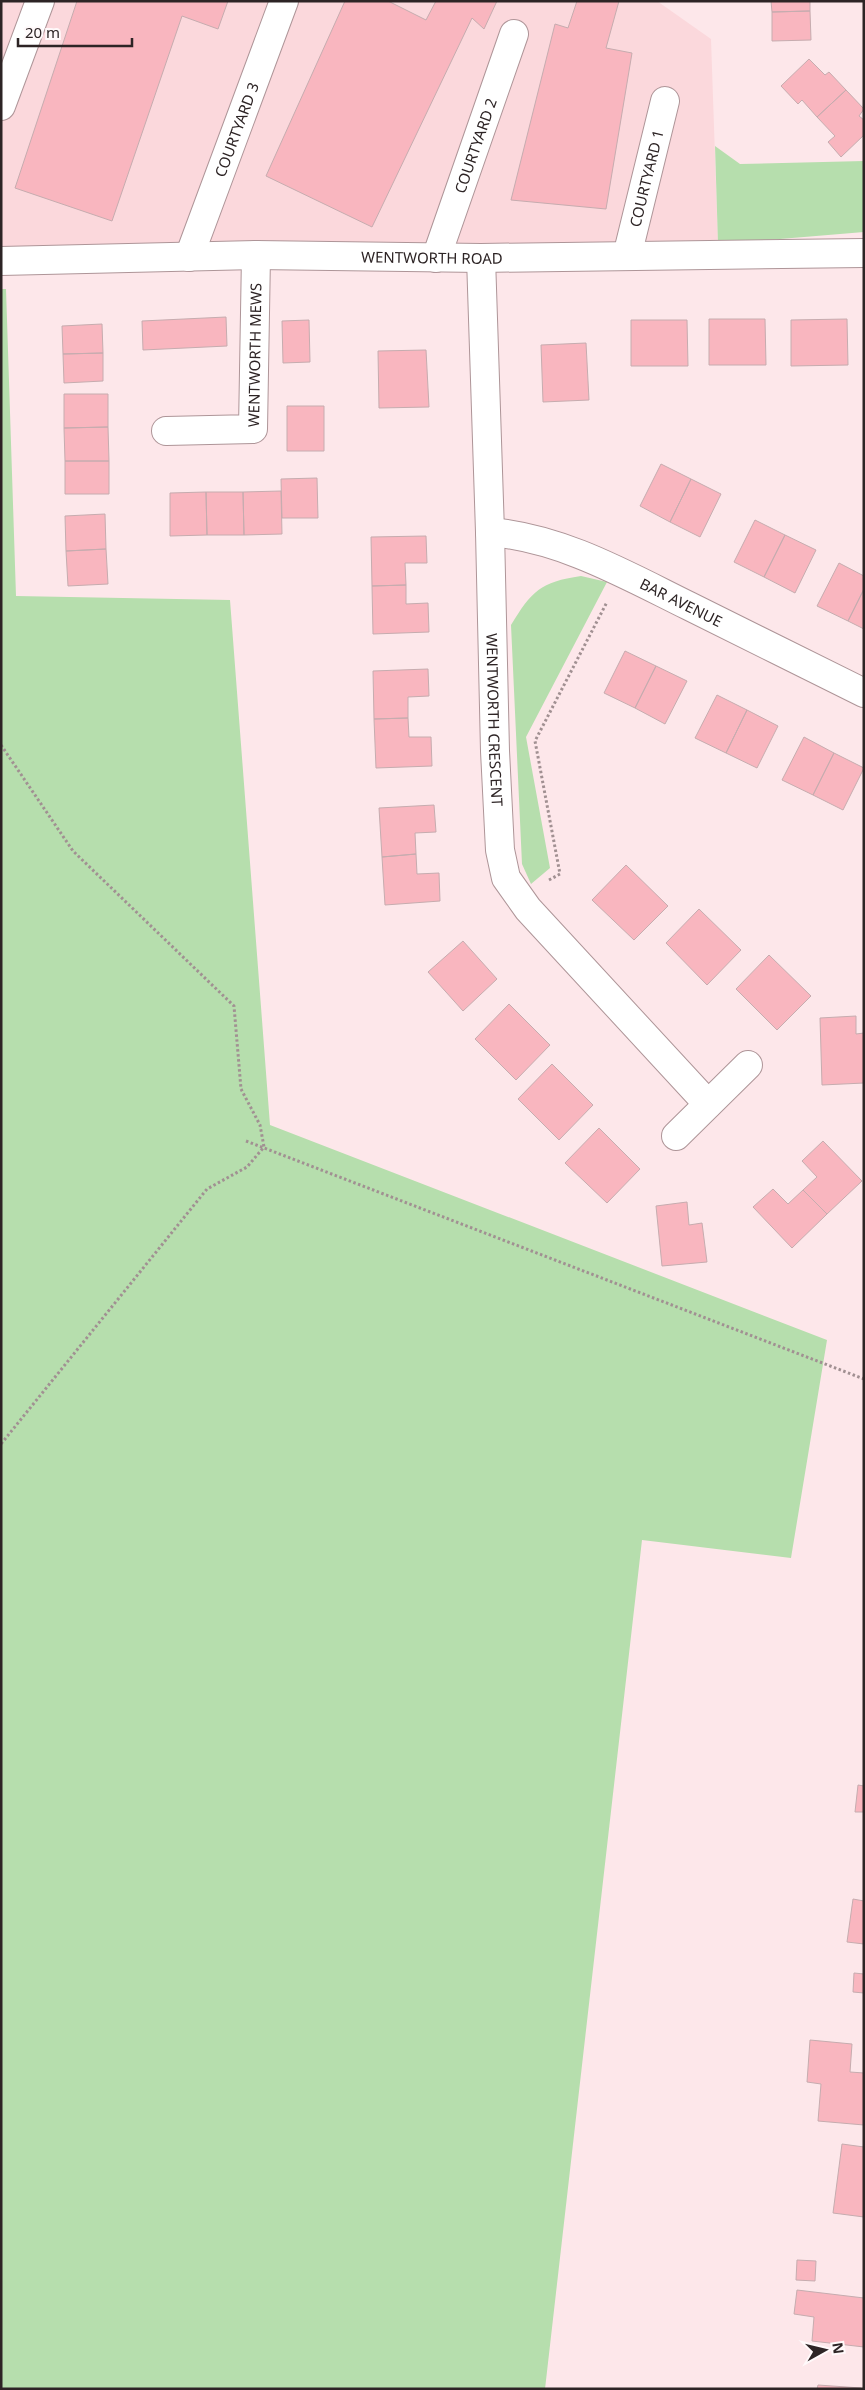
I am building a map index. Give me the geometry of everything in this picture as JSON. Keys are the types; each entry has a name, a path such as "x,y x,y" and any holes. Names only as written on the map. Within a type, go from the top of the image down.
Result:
{"street":[{"path":"1,106 40,1"},
{"name":"COURTYARD 3","path":"189,257 284,1"},
{"name":"COURTYARD 2","path":"436,258 514,34"},
{"name":"COURTYARD 1","path":"627,256 666,101"},
{"name":"WENTWORTH ROAD","path":"1,262 256,255 481,258 864,253"},
{"name":"WENTWORTH MEWS","path":"166,431 252,429 256,255"},
{"name":"WENTWORTH CRESCENT","path":"481,258 495,750 500,850 506,878 521,900 708,1104"},
{"name":"BAR AVENUE","path":"490,532 517,534 566,548 622,573 864,693"},
{"path":"676,1136 748,1065"}],"path":[{"path":"521,900 560,874 534,741 622,573"},
{"path":"1,745 73,851 234,1006 241,1089 260,1125 264,1146 247,1167 207,1189 1,1444"},
{"path":"246,1141 264,1146 864,1379"}],"shaded area":[{"path":"1,1 657,1 711,39 718,244 1,247"}],"green space":[{"path":"715,146 740,164 864,161 864,232 718,244"},
{"path":"1,289 6,289 16,596 230,600 270,1125 827,1340 791,1558 642,1540 545,2389 1,2389"},
{"path":"581,576 607,582 526,737 550,868 531,884 522,864 511,625 532,596 546,585 567,578"}],"building":[{"path":"77,1 228,1 218,29 182,16 112,221 15,188"},
{"path":"345,1 388,1 426,20 436,1 497,1 484,29 472,18 372,227 266,176"},
{"path":"577,1 619,1 606,48 632,53 606,209 511,200 555,24 568,28"},
{"path":"771,1 810,1 810,11 772,12"},
{"path":"810,11 811,40 772,41 772,12"},
{"path":"809,59 825,75 829,72 846,90 817,117 802,100 798,104 781,86"},
{"path":"846,90 864,109 859,116 864,120 864,135 841,157 828,142 835,136 817,117"},
{"path":"226,317 227,346 143,350 142,321"},
{"path":"709,319 765,319 766,365 709,365"},
{"path":"847,319 848,365 791,366 791,320"},
{"path":"309,320 310,362 283,363 282,321"},
{"path":"631,320 687,320 688,366 631,366"},
{"path":"102,324 103,353 63,354 62,326"},
{"path":"586,343 589,400 543,402 541,345"},
{"path":"426,350 429,407 379,408 378,351"},
{"path":"103,353 103,381 64,383 63,354"},
{"path":"64,394 108,394 108,427 64,428"},
{"path":"287,406 324,406 324,451 287,451"},
{"path":"108,427 109,461 65,461 64,428"},
{"path":"65,461 109,461 109,494 65,494"},
{"path":"661,464 691,479 670,522 640,506"},
{"path":"317,478 318,518 282,518 281,479"},
{"path":"691,479 721,494 700,537 670,522"},
{"path":"281,491 282,534 244,535 243,492"},
{"path":"206,492 207,535 170,536 170,493"},
{"path":"206,492 243,492 244,535 207,535"},
{"path":"105,514 106,549 66,551 65,516"},
{"path":"755,520 785,535 764,577 734,562"},
{"path":"785,535 816,550 795,593 764,577"},
{"path":"426,536 427,563 405,563 406,585 372,586 371,537"},
{"path":"106,549 108,584 68,586 66,551"},
{"path":"839,563 864,576 864,589 848,621 817,606"},
{"path":"406,585 406,604 428,603 429,632 373,634 372,586"},
{"path":"864,589 864,629 848,621"},
{"path":"625,651 656,666 635,708 604,693"},
{"path":"656,666 687,681 665,724 635,708"},
{"path":"428,669 429,696 408,697 408,718 374,719 373,671"},
{"path":"717,695 747,710 726,753 695,738"},
{"path":"747,710 778,726 757,768 726,753"},
{"path":"408,718 409,737 431,737 432,766 376,768 374,719"},
{"path":"804,737 834,753 813,795 782,780"},
{"path":"834,753 864,768 843,810 813,795"},
{"path":"434,805 436,832 415,833 416,854 382,857 379,808"},
{"path":"416,854 417,874 439,873 440,901 385,905 382,857"},
{"path":"626,865 668,906 634,940 592,900"},
{"path":"699,909 741,950 707,985 666,943"},
{"path":"463,941 497,979 463,1011 428,972"},
{"path":"769,955 811,996 777,1030 736,989"},
{"path":"509,1004 550,1045 516,1080 475,1039"},
{"path":"856,1016 856,1034 864,1033 864,1083 822,1085 820,1018"},
{"path":"552,1064 593,1105 559,1140 518,1099"},
{"path":"599,1128 640,1169 607,1203 565,1163"},
{"path":"823,1141 862,1181 827,1214 803,1190 817,1177 802,1161"},
{"path":"773,1189 788,1204 803,1190 827,1214 792,1248 753,1207"},
{"path":"687,1202 689,1225 702,1223 707,1262 662,1266 656,1206"},
{"path":"858,1785 864,1786 864,1812 855,1812"},
{"path":"853,1899 864,1901 864,1944 847,1942"},
{"path":"854,1973 864,1974 864,1993 853,1992"},
{"path":"810,2040 852,2044 850,2072 864,2073 864,2125 818,2121 821,2084 807,2082"},
{"path":"842,2144 864,2147 864,2217 833,2213"},
{"path":"797,2260 816,2261 815,2281 796,2280"},
{"path":"797,2290 864,2298 864,2347 812,2341 814,2317 794,2314"},
{"path":"818,2385 861,2388 861,2389 817,2389"}]}
